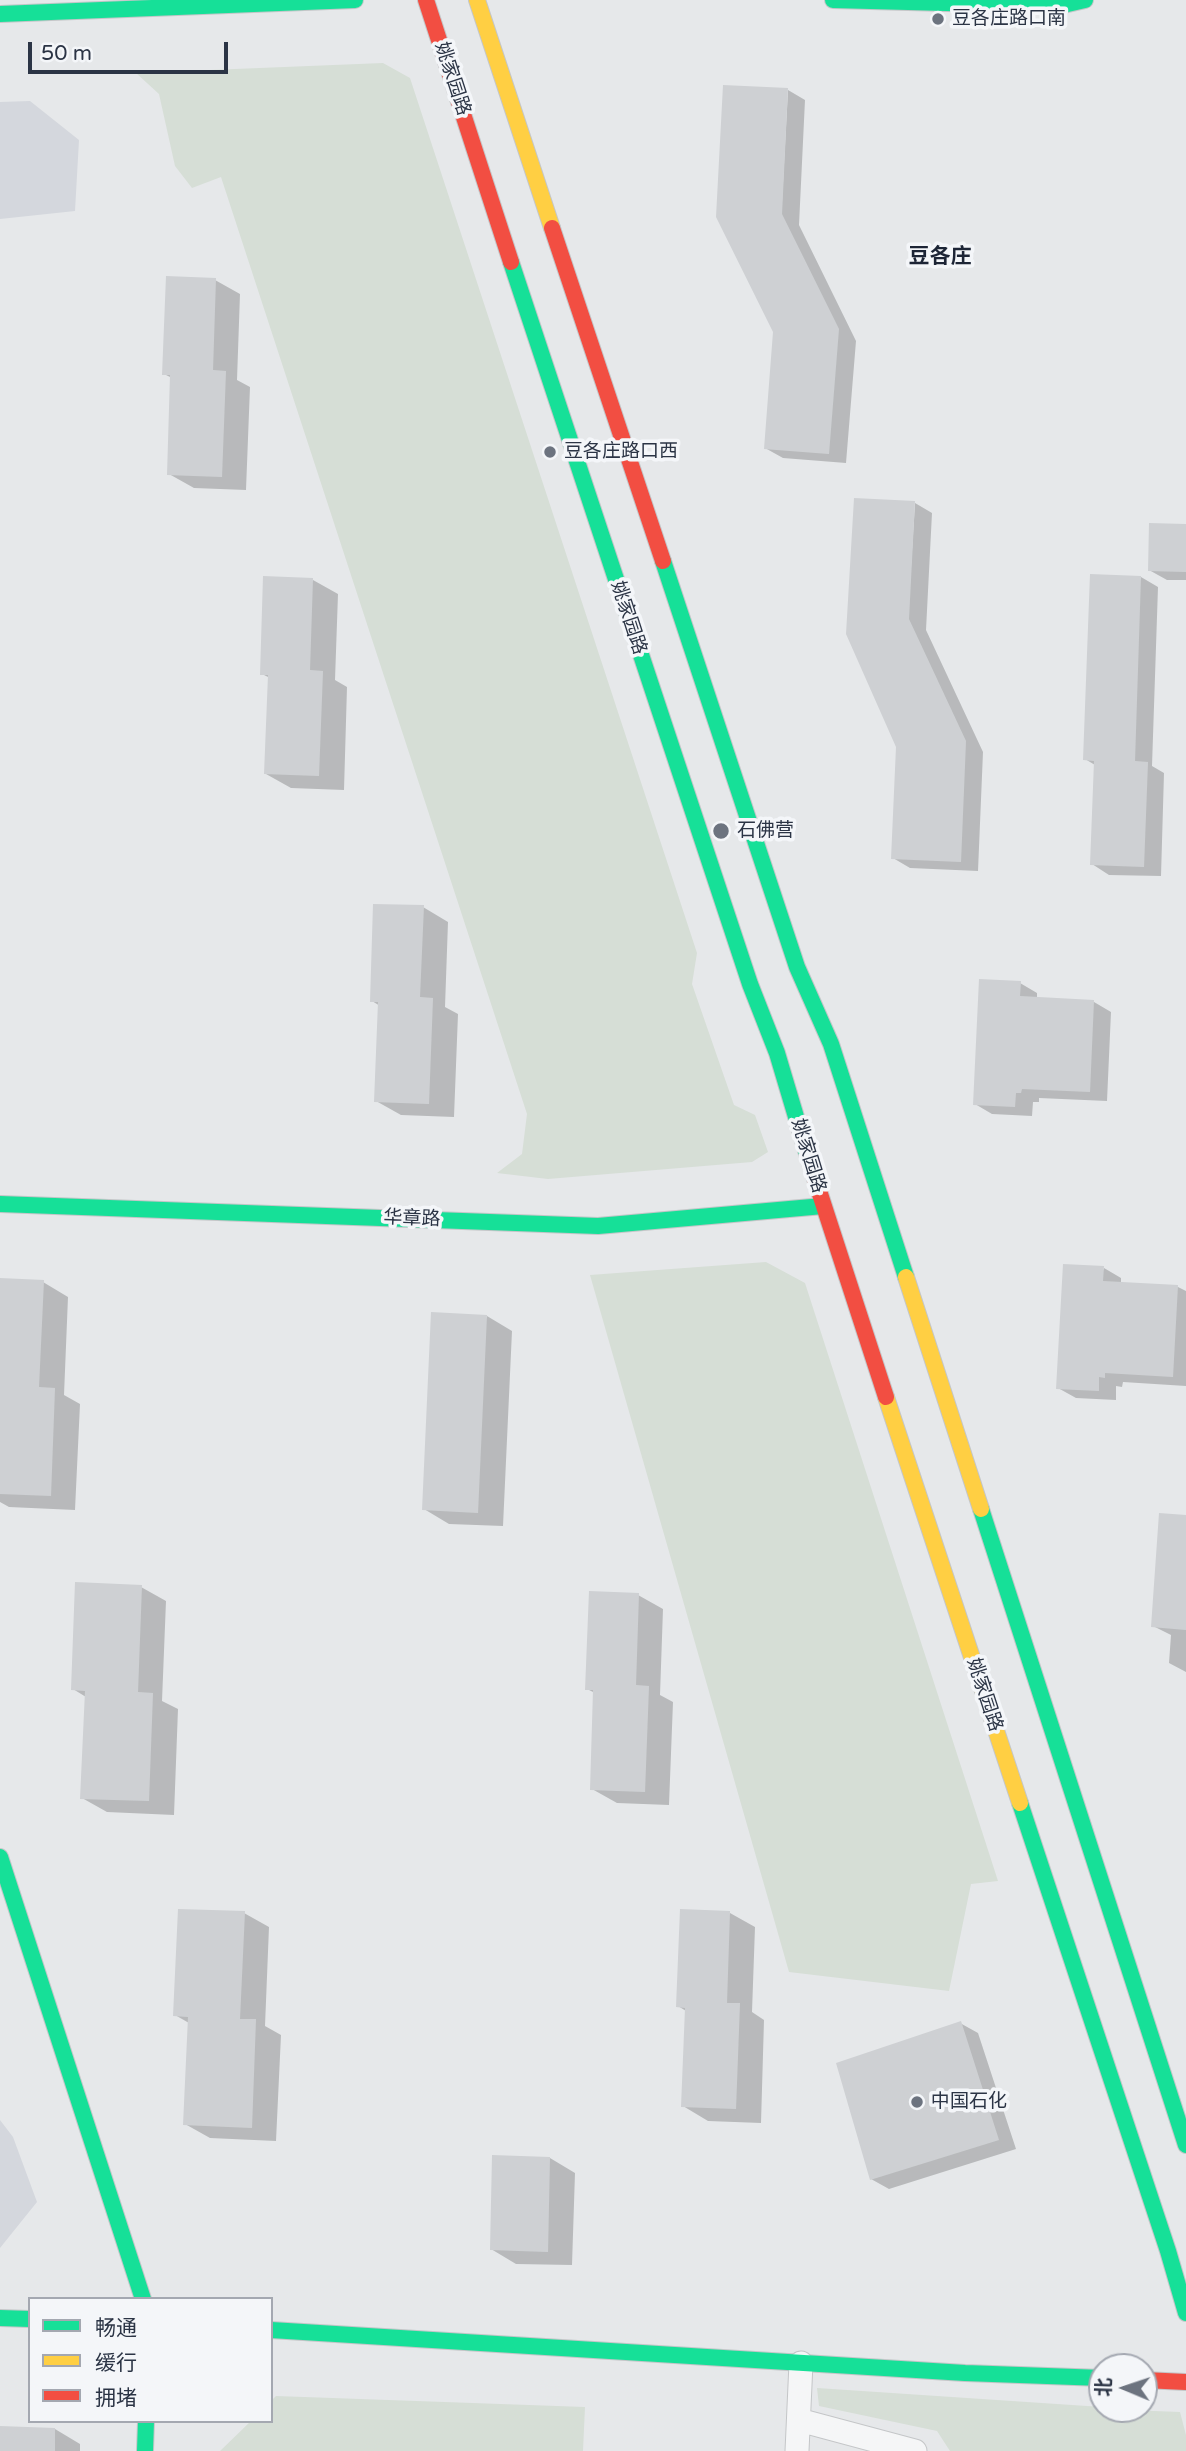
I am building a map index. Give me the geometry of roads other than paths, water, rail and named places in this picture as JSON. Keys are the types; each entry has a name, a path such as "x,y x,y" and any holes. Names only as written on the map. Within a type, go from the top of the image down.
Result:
{"main road":[{"path":"0,14 355,0"},
{"name":"姚家园路","path":"426,0 580,474 750,984 777,1053 823,1206 1186,2313"},
{"path":"477,0 797,967 831,1044 1186,2145"},
{"path":"834,0 1059,6 1085,0"},
{"name":"华章路","path":"0,1203 598,1226 823,1206"},
{"path":"0,1857 142,2297"},
{"path":"0,2318 28,2319"},
{"path":"273,2330 801,2363 1088,2377"},
{"path":"1158,2381 1186,2382"},
{"path":"145,2451 146,2423"}],"street":[{"path":"797,2451 801,2363"},
{"path":"799,2420 915,2451"}],"place":[{"name":"豆各庄路口南","path":"938,19"},
{"name":"豆各庄路口西","path":"550,452"},
{"name":"石佛营","path":"721,831"},
{"name":"中国石化","path":"917,2102"}],"district":[{"name":"豆各庄","path":"940,257"}]}
